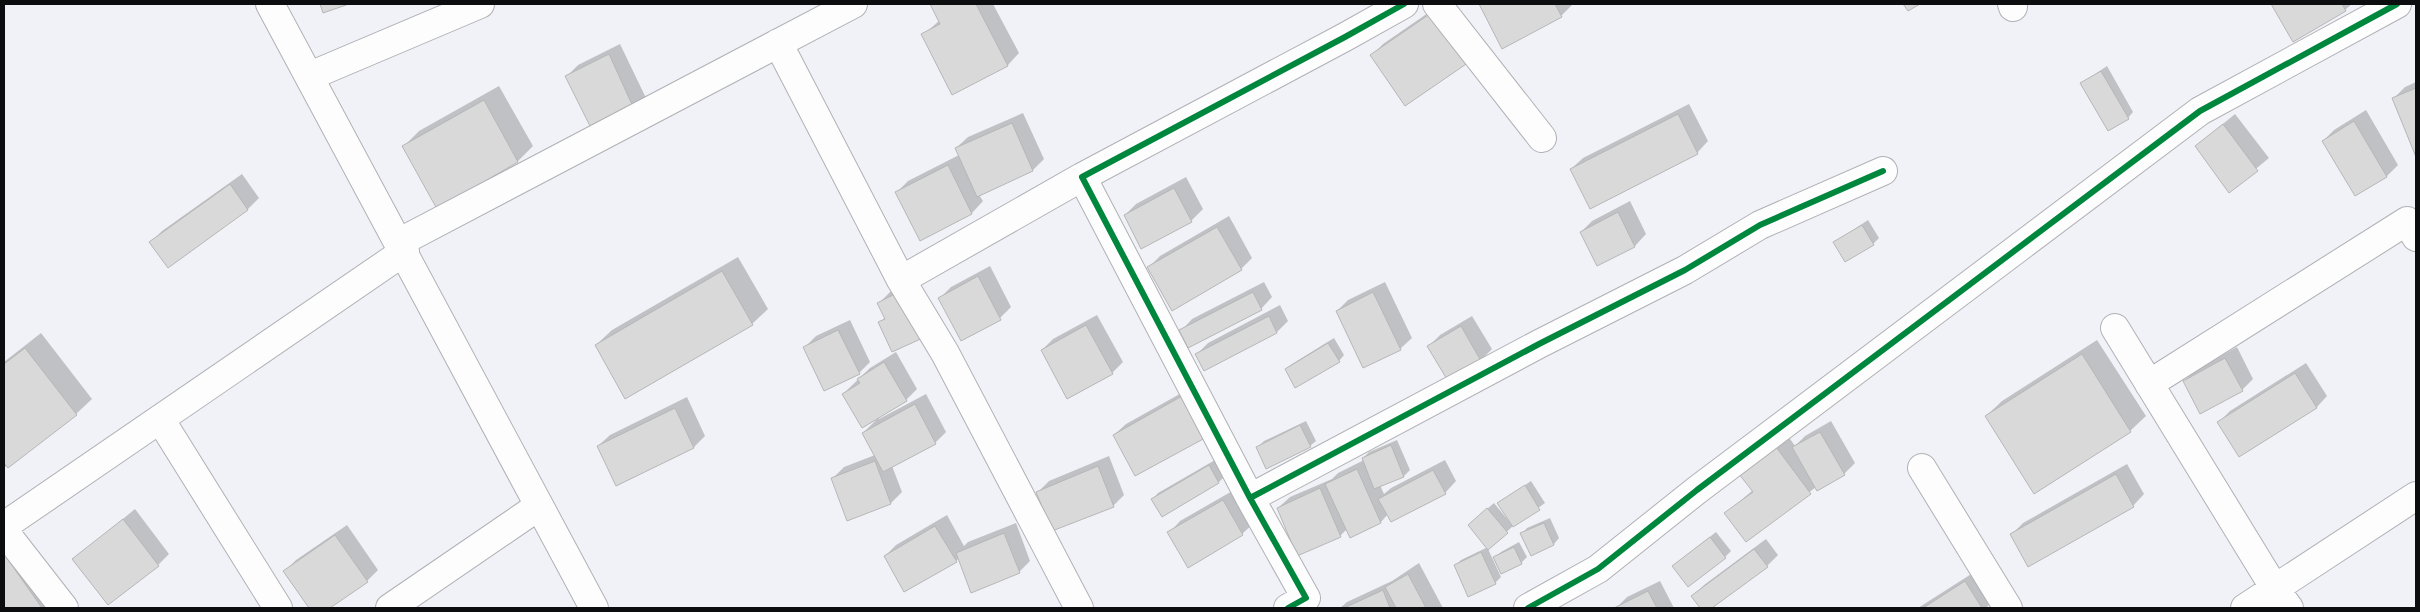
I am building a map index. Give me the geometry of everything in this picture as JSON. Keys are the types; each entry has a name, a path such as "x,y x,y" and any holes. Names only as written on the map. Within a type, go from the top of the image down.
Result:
{"street":[{"path":"270,4 594,608"},
{"path":"310,76 480,4"},
{"path":"4,526 160,419 402,247 852,4"},
{"path":"901,280 1082,177 1404,4"},
{"path":"1437,4 1542,138"},
{"path":"1528,608 1598,569 1696,490 2200,111 2397,4"},
{"path":"778,43 901,280 945,353 1079,608"},
{"path":"1250,498 1539,344 1685,270 1760,226 1883,171"},
{"path":"1082,177 1250,498 1302,605"},
{"path":"2148,384 2407,221 2416,237"},
{"path":"2115,328 2282,599"},
{"path":"160,419 278,608"},
{"path":"1922,468 2008,608"},
{"path":"2245,608 2282,599 2416,496"},
{"path":"390,608 539,506"},
{"path":"4,531 64,608"}],"building":[{"path":"320,4 349,4 323,13"},
{"path":"930,4 976,4 1008,66 952,95 921,34 940,24"},
{"path":"1479,4 1555,4 1562,17 1502,49"},
{"path":"1903,4 1920,4 1908,11"},
{"path":"2271,4 2342,4 2346,11 2293,42"},
{"path":"1437,9 1472,60 1405,106 1370,55"},
{"path":"609,54 635,111 593,132 565,76"},
{"path":"2101,71 2129,119 2108,131 2080,83"},
{"path":"2416,88 2416,157 2392,98"},
{"path":"484,100 518,162 437,209 402,146"},
{"path":"1678,114 1698,154 1590,209 1570,169"},
{"path":"2354,121 2387,177 2355,196 2322,141"},
{"path":"1012,123 1033,171 977,197 955,148"},
{"path":"2223,124 2258,171 2229,193 2195,146"},
{"path":"948,165 972,214 920,241 895,192"},
{"path":"230,184 248,210 168,268 149,242"},
{"path":"1174,188 1192,222 1141,249 1124,215"},
{"path":"1618,212 1635,247 1597,266 1580,232"},
{"path":"1862,225 1874,245 1845,262 1833,242"},
{"path":"1217,227 1242,270 1172,311 1147,267"},
{"path":"722,271 753,325 625,399 595,345"},
{"path":"978,276 1001,320 961,341 938,298"},
{"path":"903,290 925,337 892,352 878,322 885,319 877,303"},
{"path":"1253,292 1262,310 1188,348 1179,330"},
{"path":"1373,292 1401,350 1363,368 1336,311"},
{"path":"1269,316 1277,333 1204,371 1195,354"},
{"path":"1086,325 1113,374 1067,399 1041,350"},
{"path":"1461,326 1481,361 1448,381 1427,346"},
{"path":"838,330 860,374 824,391 803,347"},
{"path":"1328,343 1340,362 1295,388 1285,369"},
{"path":"25,348 77,415 8,468 4,463 4,364"},
{"path":"2082,354 2131,432 2034,494 1985,416"},
{"path":"2225,358 2243,391 2200,414 2183,381"},
{"path":"884,362 907,401 862,428 842,394 860,383 857,379"},
{"path":"2295,373 2317,408 2239,457 2217,422"},
{"path":"1182,396 1205,438 1135,476 1113,435"},
{"path":"915,404 936,444 883,472 862,433"},
{"path":"675,408 694,448 616,486 597,446"},
{"path":"1300,425 1311,447 1266,469 1256,447"},
{"path":"1820,432 1845,475 1817,491 1792,447"},
{"path":"1391,445 1404,477 1374,489 1362,458"},
{"path":"1776,447 1811,494 1746,542 1724,513 1753,492 1739,474"},
{"path":"875,461 891,504 847,521 831,478"},
{"path":"1209,465 1219,483 1162,517 1151,499"},
{"path":"1098,466 1114,507 1052,531 1036,492"},
{"path":"1357,469 1381,523 1350,538 1325,484"},
{"path":"1433,470 1446,494 1391,522 1378,499"},
{"path":"2116,474 2134,507 2028,567 2010,534"},
{"path":"1525,485 1540,510 1513,527 1497,503"},
{"path":"1320,488 1341,537 1297,556 1277,508"},
{"path":"1223,500 1243,535 1188,568 1167,532"},
{"path":"1487,508 1508,533 1488,550 1468,525"},
{"path":"123,519 159,566 108,605 72,559"},
{"path":"1544,523 1554,545 1531,556 1520,533"},
{"path":"935,526 957,562 904,592 884,556"},
{"path":"1004,533 1020,573 971,593 956,553"},
{"path":"335,535 368,582 330,608 309,608 283,571"},
{"path":"1710,537 1726,558 1688,587 1672,566"},
{"path":"1514,547 1522,564 1501,574 1493,557"},
{"path":"1754,549 1768,567 1712,608 1700,608 1691,596"},
{"path":"1481,552 1496,584 1468,597 1454,565"},
{"path":"4,554 42,608 4,608"},
{"path":"1408,574 1426,608 1396,608 1385,587"},
{"path":"1965,581 1982,608 1923,608"},
{"path":"1383,590 1390,608 1344,608"},
{"path":"1648,591 1657,608 1614,608"}],"cycle path":[{"path":"1288,608 1306,598 1250,498 1082,177 1404,4"},
{"path":"1528,608 1598,569 1697,490 2200,111 2397,4"},
{"path":"1250,498 1539,344 1685,270 1760,225 1883,171"}]}
